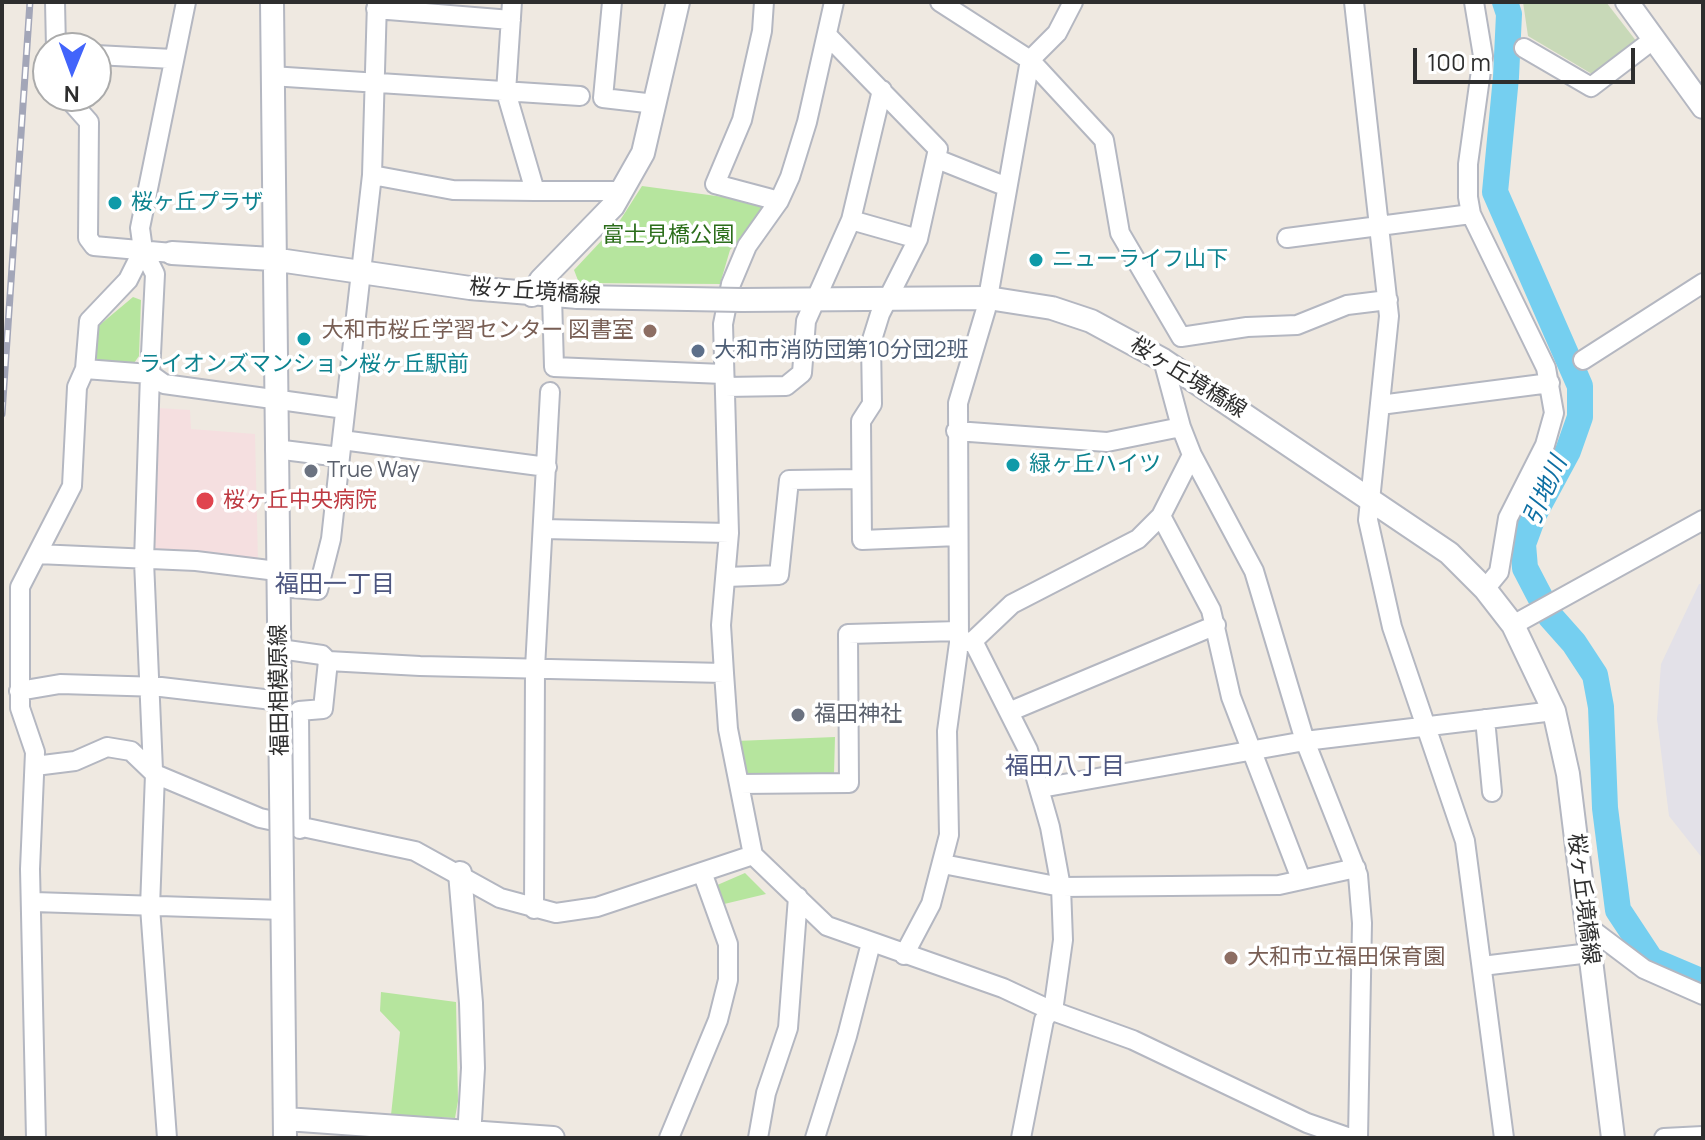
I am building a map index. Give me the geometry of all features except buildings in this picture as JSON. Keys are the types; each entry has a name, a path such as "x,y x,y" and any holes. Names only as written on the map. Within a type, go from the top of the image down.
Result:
{"street":[{"path":"55,2 56,32"},
{"path":"36,1138 34,902 30,869 35,752 14,702 20,587 72,486 77,387 85,369 89,321 125,284 139,249 140,228 186,2"},
{"name":"福田相模原線","path":"272,2 272,259 286,1129"},
{"path":"612,2 603,98 655,104"},
{"path":"678,2 643,153 622,191 542,295 554,367 786,386 796,381 805,365 804,330 851,220 882,90"},
{"path":"764,2 762,31 742,120 715,184 779,201"},
{"path":"834,2 807,122 779,201 747,246 735,270 725,307 729,533 721,625 728,729 753,855 827,926 1003,988 1050,1010 1133,1040 1307,1123 1350,1138"},
{"path":"940,2 1030,60 1104,140 1120,233 1181,337 1297,325 1347,305 1388,300"},
{"path":"904,955 931,904 943,864 950,808 947,731 964,639 958,536 958,403 988,298 1030,60 1057,33 1073,2"},
{"path":"1354,2 1388,300 1380,405 1367,510 1392,627 1465,841 1504,1138"},
{"path":"1474,2 1483,56 1468,164 1471,214 1550,383 1552,427 1515,498 1502,540 1499,572 1485,589"},
{"path":"1627,2 1703,107"},
{"path":"37,554 196,561 318,590 331,539 372,175 377,5 511,11 506,92 535,191"},
{"path":"827,35 938,149 918,239 886,301 871,343 872,404 861,421 862,540 958,536"},
{"path":"1524,48 1591,87 1654,39"},
{"path":"112,56 173,59"},
{"path":"271,76 580,96"},
{"path":"80,112 89,122 88,238 94,246 172,253 154,284"},
{"path":"937,159 1007,187"},
{"path":"372,175 453,190 622,191"},
{"path":"1287,238 1471,214"},
{"path":"851,220 918,239"},
{"path":"139,249 154,284 144,561 154,772 150,907 167,1138"},
{"name":"桜ヶ丘境橋線","path":"172,253 272,259 542,295 578,297 814,301 988,298 1052,308 1091,321 1163,360 1449,553 1519,622 1554,711 1568,774 1613,1138"},
{"path":"125,284 154,284"},
{"path":"1583,360 1701,288"},
{"path":"1163,360 1192,455 1254,571 1305,741 1356,868 1362,923 1358,1138"},
{"path":"85,369 150,374 164,384 345,409"},
{"path":"1380,405 1550,383"},
{"path":"534,909 535,668 550,392"},
{"path":"956,431 1107,442 1181,427"},
{"path":"275,449 341,448 547,467"},
{"path":"739,784 849,783 848,634 964,639 1012,604 1111,556 1138,539 1161,516 1192,455"},
{"path":"726,577 779,575 789,480 860,479"},
{"path":"1161,516 1216,625 1231,697 1301,879"},
{"path":"1519,622 1703,520"},
{"path":"543,529 729,533"},
{"path":"1011,711 1216,625"},
{"path":"964,639 1011,711 1041,788 1061,887 1063,940 1021,1138"},
{"path":"280,649 322,655 328,661 724,673"},
{"path":"300,829 299,711 323,709 328,661"},
{"path":"14,702 60,684 148,686 280,706"},
{"path":"1041,788 1305,741 1554,711"},
{"path":"1485,719 1492,792"},
{"path":"35,766 75,761 107,747 131,751 154,772 260,818 300,829 415,851 460,873 500,898 556,913 587,910 753,855"},
{"path":"943,864 1061,887 1279,885 1356,868"},
{"path":"669,1138 718,1020 728,980 728,944 702,872"},
{"path":"460,873 471,1003 473,1068 469,1135"},
{"path":"758,1138 766,1093 788,1028 798,897"},
{"path":"34,902 283,910"},
{"path":"1587,926 1644,969 1703,995"},
{"path":"815,1138 847,1036 871,943"},
{"path":"1482,966 1590,953"},
{"path":"286,1129 553,1138"},
{"path":"1664,1138 1703,1136"}],"shaded area":[{"name":"桜ヶ丘中央病院","path":"158,408 190,410 191,429 255,434 258,562 156,554 150,549"},
{"path":"1699,584 1703,584 1703,859 1669,816 1657,719 1661,664"}],"green space":[{"path":"1523,2 1606,2 1637,42 1592,74 1528,36"},
{"name":"富士見橋公園","path":"642,186 761,202 764,214 730,250 720,284 579,283 574,270 619,222"},
{"path":"133,297 141,300 139,356 134,363 97,360 96,328"},
{"path":"835,737 834,774 744,777 736,741"},
{"path":"745,873 766,894 720,905 715,886"},
{"path":"381,992 456,1002 458,1101 455,1118 391,1115 400,1032 380,1011"}],"waterway":[{"name":"引地川","path":"1505,2 1509,14 1506,77 1495,192 1580,386 1580,417 1568,451 1534,514 1523,544 1525,568 1550,616 1574,643 1595,675 1601,707 1605,808 1618,910 1651,960 1703,982"}],"railway":[{"path":"2,414 30,2"}],"place":[{"name":"桜ヶ丘プラザ","path":"115,203"},
{"name":"ニューライフ山下","path":"1036,260"},
{"name":"大和市桜丘学習センター 図書室","path":"650,331"},
{"name":"ライオンズマンション桜ヶ丘駅前","path":"304,339"},
{"name":"大和市消防団第10分団2班","path":"698,351"},
{"name":"緑ヶ丘ハイツ","path":"1013,465"},
{"name":"True Way","path":"311,471"},
{"name":"桜ヶ丘中央病院","path":"205,501"},
{"name":"福田神社","path":"798,715"},
{"name":"大和市立福田保育園","path":"1231,958"}],"district":[{"name":"福田一丁目","path":"335,585"},
{"name":"福田八丁目","path":"1065,767"}]}
